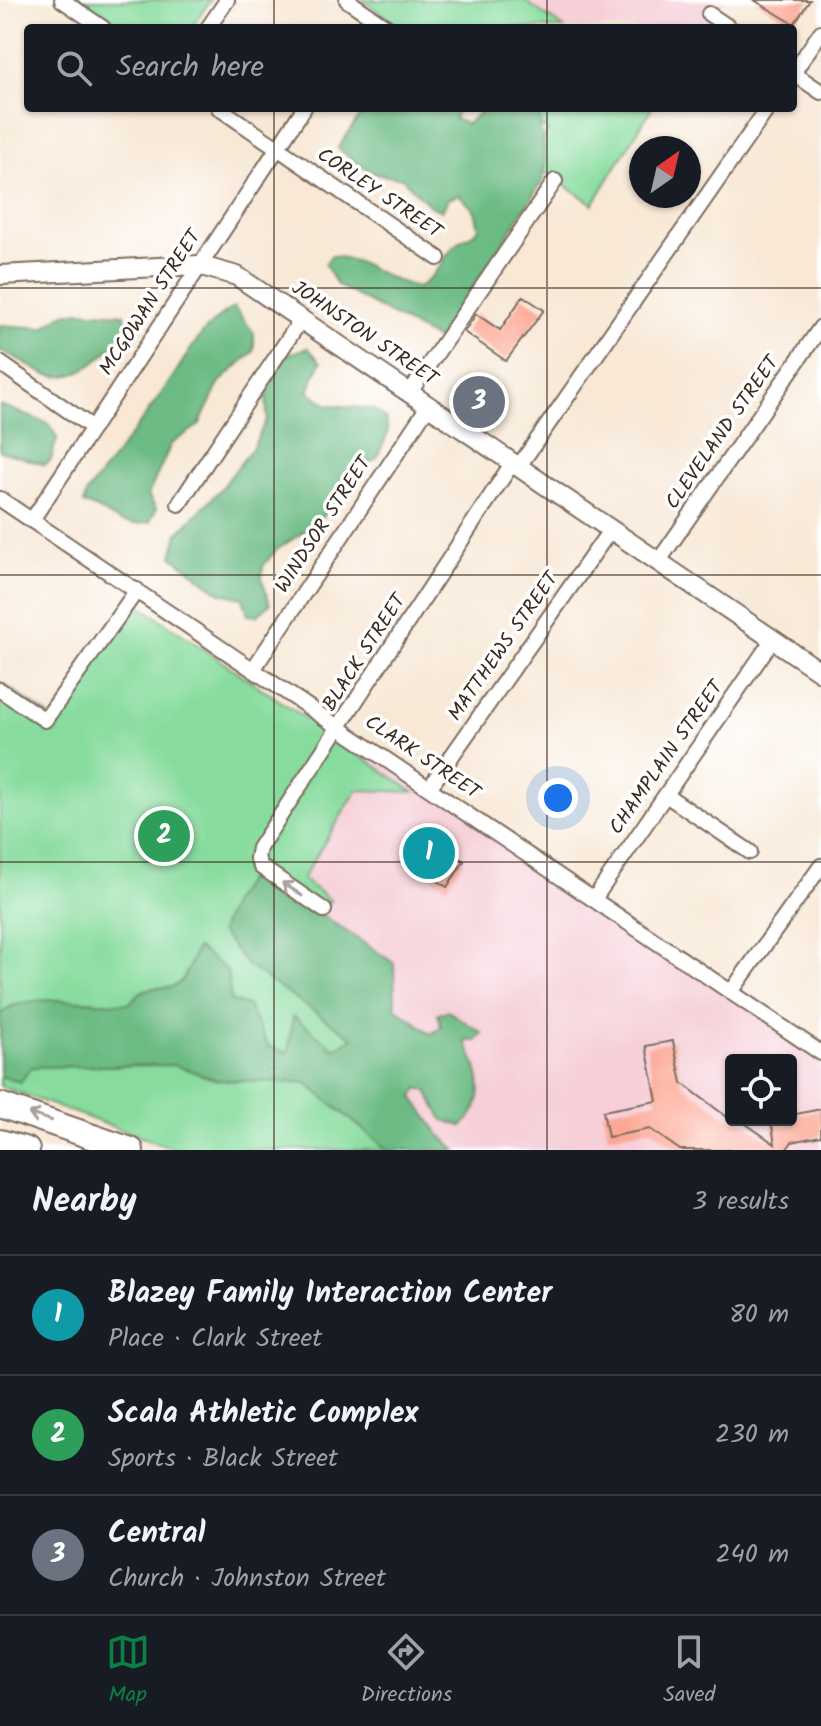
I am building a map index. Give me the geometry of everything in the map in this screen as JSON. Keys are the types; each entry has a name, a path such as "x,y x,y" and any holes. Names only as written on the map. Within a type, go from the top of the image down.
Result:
{"highway":[{"path":"0,1105 131,1150"},
{"path":"0,1142 27,1150"}],"main road":[{"name":"JOHNSTON STREET","path":"0,275 198,265 237,276 821,672"}],"street":[{"path":"62,0 97,24"},
{"path":"211,24 227,0"},
{"path":"347,0 364,22"},
{"path":"709,14 724,24"},
{"path":"797,67 821,32"},
{"path":"797,76 821,92"},
{"name":"CORLEY STREET","path":"225,112 438,258"},
{"name":"MCGOWAN STREET","path":"32,520 301,112"},
{"name":"BLACK STREET","path":"324,910 261,867 257,858 259,848 516,464 765,112"},
{"path":"410,392 555,181"},
{"path":"179,504 302,318"},
{"name":"CLEVELAND STREET","path":"658,562 821,327"},
{"path":"0,363 93,428"},
{"name":"WINDSOR STREET","path":"254,668 429,405"},
{"name":"CLARK STREET","path":"0,499 821,1053"},
{"name":"MATTHEWS STREET","path":"430,787 611,529"},
{"path":"0,690 45,720 137,590"},
{"name":"CHAMPLAIN STREET","path":"594,899 773,639"},
{"path":"666,795 750,852"},
{"path":"731,992 821,866"}],"shaded area":[{"path":"523,0 725,0 709,24 558,24"},
{"path":"341,728 821,1053 821,1150 415,1150 259,848"}],"green space":[{"path":"81,0 211,0 194,24 116,24"},
{"path":"362,0 523,0 558,24 396,24"},
{"path":"362,112 457,112 454,119 467,124 480,112 539,112 545,160 543,180 442,337 436,339 337,285 325,264 331,256 343,258 419,287 431,277 453,248 479,228 475,211 459,195 448,199 442,211 430,206 402,178 376,174 357,164 338,148"},
{"path":"522,112 650,112 635,136 629,136 629,145 593,204 530,162 548,131"},
{"path":"234,307 254,333 254,351 220,382 199,425 171,444 148,495 156,509 150,522 128,524 83,504 87,492 157,400 196,342 212,323"},
{"path":"78,311 125,314 127,329 102,357 81,371 58,376 45,374 0,351 0,325 43,328 62,315"},
{"path":"308,348 321,362 308,391 328,405 373,409 386,419 388,433 377,458 361,467 317,523 276,550 263,566 262,579 270,604 257,616 248,615 243,598 220,593 172,556 178,533 220,490 253,447 267,419 266,386 287,354"},
{"path":"0,405 49,424 57,438 51,460 45,465 0,451"},
{"path":"136,603 414,792 357,790 302,879 330,900 285,969 383,1035 415,1150 177,1150 0,1086 0,682 52,718"},
{"path":"254,870 394,963 395,1007 431,1034 441,1027 438,1013 448,1011 482,1033 476,1041 465,1041 480,1085 476,1106 462,1126 443,1120 427,1091 418,1088 413,1097 439,1134 456,1150 388,1150 306,1083 217,1080 174,1065 32,1067 20,1082 0,1076 0,1015 10,1007 42,1000 130,1003 144,990 175,986 180,982 197,948 227,970 231,1001 248,1006 268,1046 288,1053 293,1016 335,1049 353,1038 248,966 220,931 233,900"}],"building":[{"path":"754,0 810,0 794,24"},
{"path":"523,296 544,310 506,361 464,332 476,314 500,330"},
{"path":"433,824 453,837 445,849 464,861 447,887 402,857 413,842 418,846"},
{"path":"673,1041 682,1083 725,1115 725,1126 749,1126 775,1144 772,1126 797,1126 797,1114 821,1109 821,1136 792,1142 786,1150 680,1150 650,1129 608,1137 603,1111 657,1101 646,1046"}],"place":[{"name":"Central","path":"479,402"},
{"name":"Scala Athletic Complex","path":"164,836"},
{"name":"Blazey Family Interaction Center","path":"429,853"}]}
